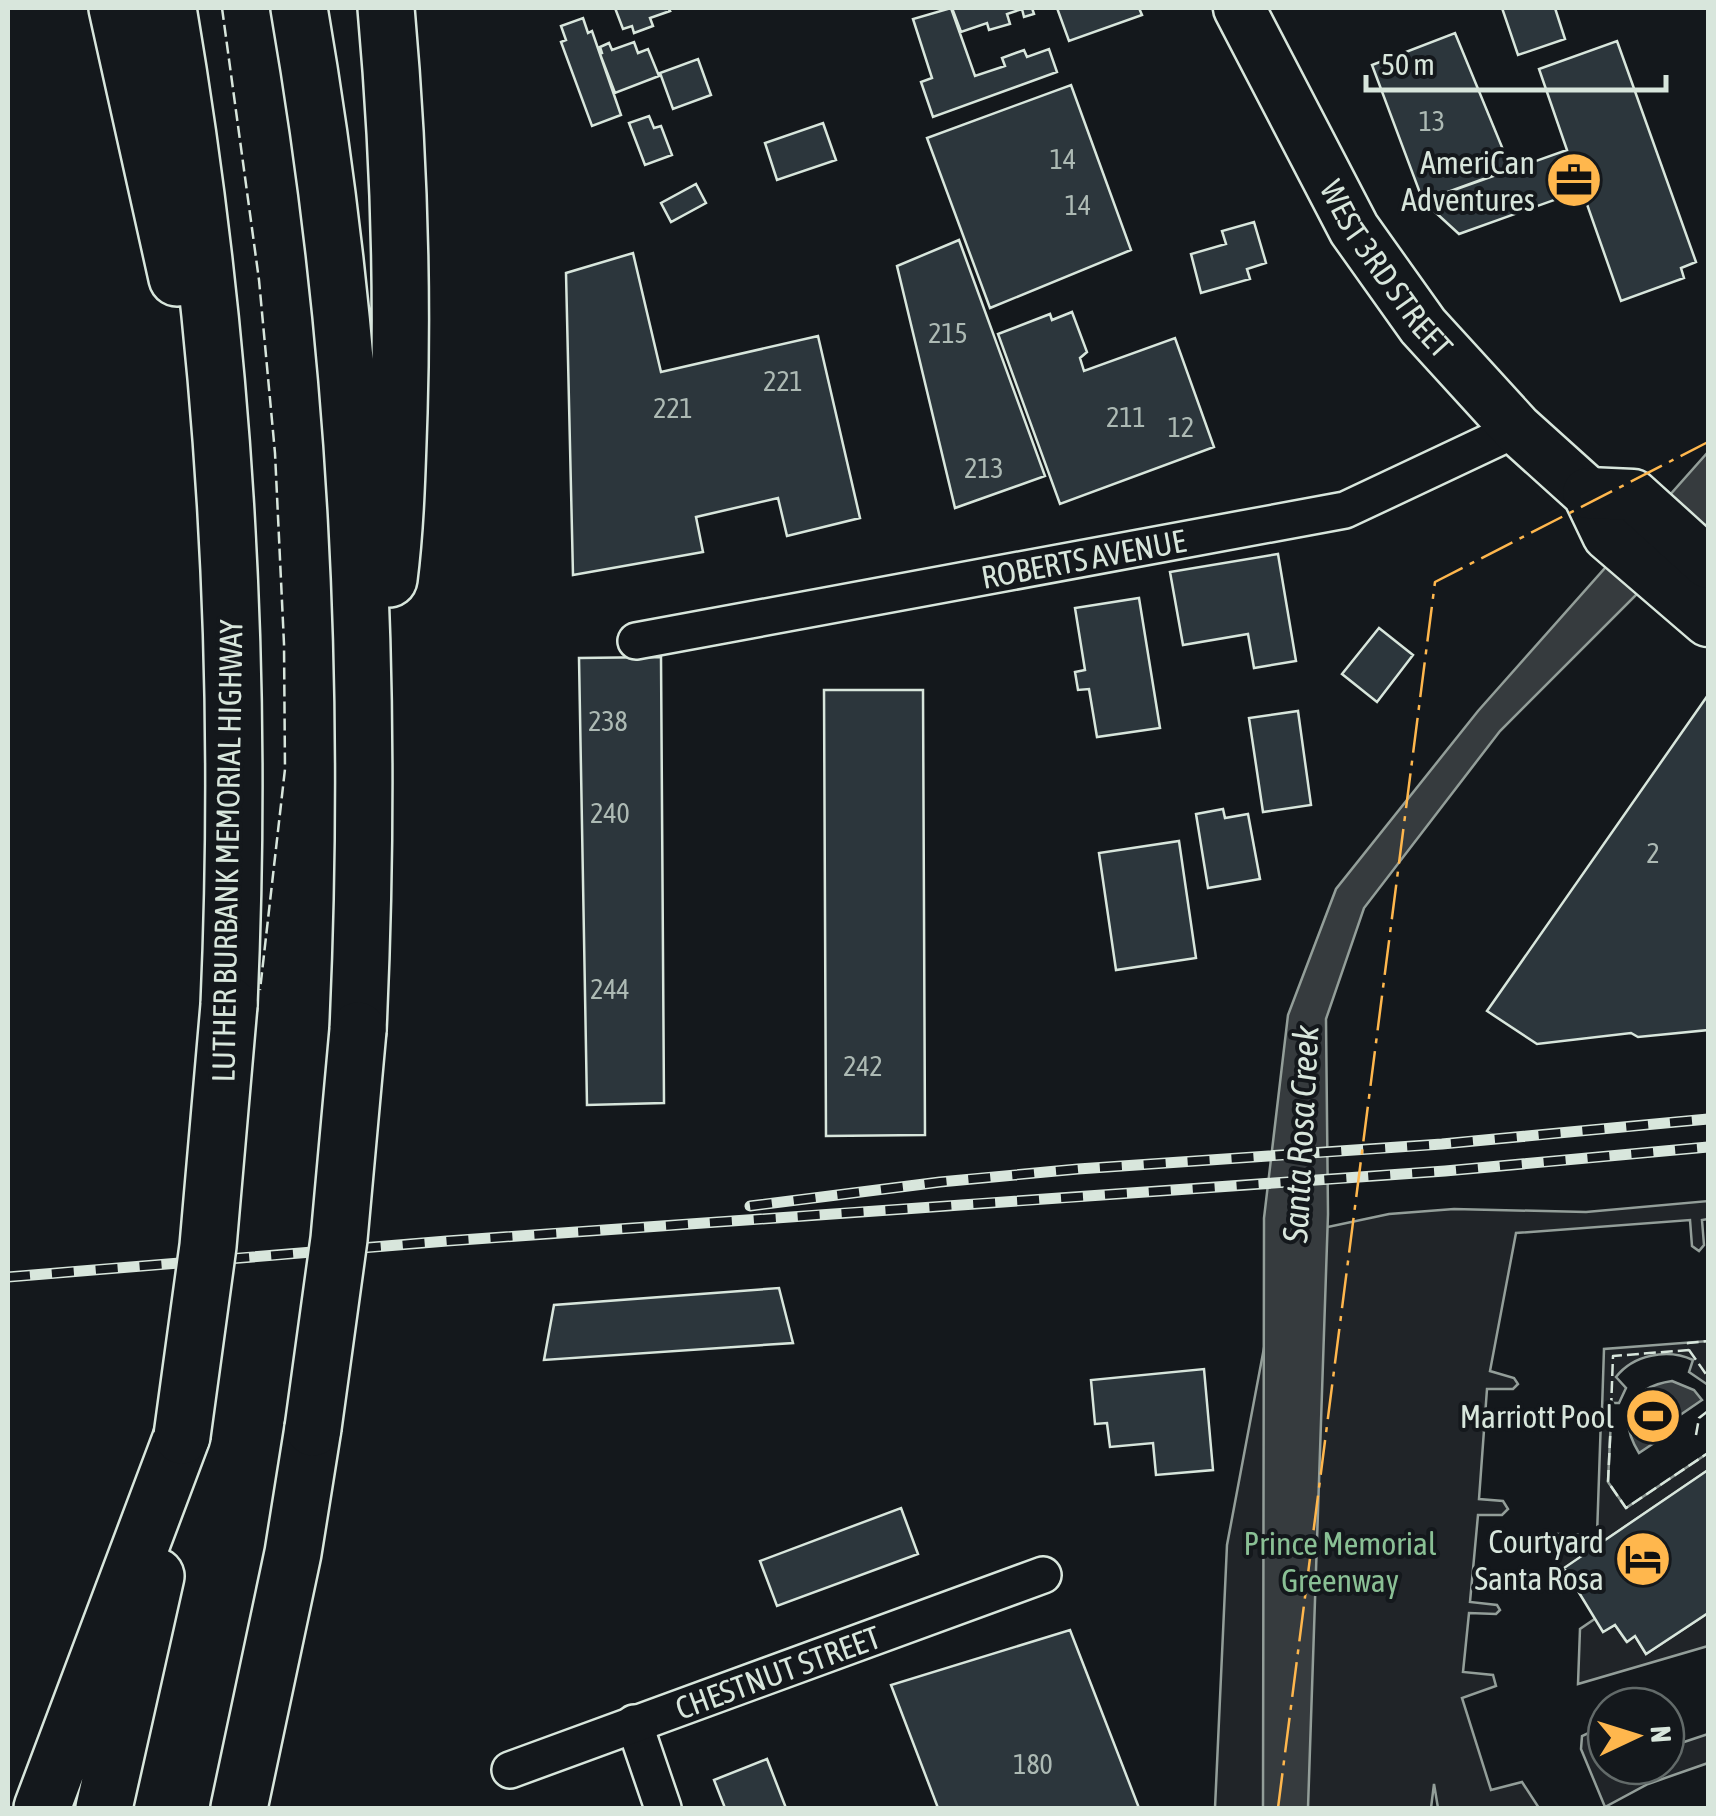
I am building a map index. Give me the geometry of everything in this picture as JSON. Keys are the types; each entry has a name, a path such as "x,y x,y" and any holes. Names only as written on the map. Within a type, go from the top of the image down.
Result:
{"highway":[{"path":"117,8 227,498"},
{"name":"LUTHER BURBANK MEMORIAL HIGHWAY","path":"104,1808 144,1636 182,1436 208,1246 229,1006 236,718 227,498 196,184 168,8"},
{"path":"238,1808 270,1670 314,1428 339,1239 358,1030 365,761 362,588 348,386 322,153 300,8"},
{"path":"365,761 395,531 401,344 396,150 386,8"},
{"path":"42,1808 182,1436"},
{"path":"256,1808 270,1670"}],"main road":[{"name":"WEST 3RD STREET","path":"1239,8 1354,228 1423,326 1517,429 1588,492 1608,535 1708,621"},
{"path":"1588,492 1633,495 1708,563"}],"street":[{"name":"ROBERTS AVENUE","path":"636,640 1344,510 1517,429"},
{"name":"CHESTNUT STREET","path":"510,1770 1043,1575"},
{"path":"634,1723 663,1808"}],"green space":[{"name":"Prince Memorial Greenway","path":"1708,1201 1708,1219 1702,1220 1704,1245 1699,1251 1692,1246 1690,1220 1516,1233 1490,1371 1514,1378 1518,1384 1513,1389 1487,1389 1479,1499 1503,1501 1508,1509 1502,1515 1478,1515 1470,1602 1497,1605 1500,1610 1496,1614 1469,1613 1463,1672 1493,1675 1496,1686 1462,1698 1491,1790 1522,1782 1539,1808 1438,1808 1434,1784 1431,1808 1215,1808 1227,1545 1285,1236 1389,1214 1454,1209 1586,1212"},
{"path":"1708,1341 1708,1385 1689,1372 1693,1360 1662,1354 1651,1356 1623,1369 1616,1377 1626,1388 1619,1403 1612,1403 1611,1410 1602,1410 1604,1349"},
{"path":"1601,1418 1611,1419 1608,1482 1626,1508 1708,1453 1708,1470 1601,1543 1597,1536"},
{"path":"1558,1534 1583,1535 1591,1550 1571,1579 1554,1584"},
{"path":"1708,1613 1708,1646 1578,1684 1580,1629 1596,1618 1603,1631 1615,1625 1626,1641 1635,1636 1646,1654"},
{"path":"1586,1734 1586,1761 1581,1749 1582,1736"},
{"path":"1708,1734 1708,1763 1686,1771 1686,1741"},
{"path":"1596,1786 1644,1786 1605,1807"}],"water":[{"name":"Santa Rosa Creek","path":"1708,452 1708,523 1500,731 1364,908 1326,1019 1328,1214 1308,1808 1263,1808 1264,1218 1288,1015 1336,889 1478,711"},
{"name":"Marriott Pool","path":"1672,1381 1694,1390 1702,1400 1667,1424 1672,1431 1639,1453 1629,1428 1632,1406 1646,1390"}],"building":[{"path":"615,8 670,11 650,18 653,26 634,33 632,26 623,29"},
{"path":"951,8 975,76 1005,66 1002,58 1024,50 1027,57 1049,49 1057,72 933,117 921,82 932,78 913,19"},
{"path":"952,8 1032,8 1034,14 1024,17 1022,9 1007,14 1010,24 989,30 987,23 961,32"},
{"path":"1057,8 1139,8 1142,15 1069,41"},
{"path":"1502,8 1555,8 1565,39 1518,55"},
{"path":"583,18 588,33 592,31 621,115 592,126 561,42 566,40 561,26"},
{"path":"1455,33 1511,169 1423,201 1372,65"},
{"name":"AmeriCan Adventures","path":"1617,41 1696,262 1681,268 1684,278 1621,301 1582,190 1459,234 1423,201 1567,150 1539,69"},
{"path":"634,42 638,53 648,49 659,76 615,93 600,47 609,43 612,50"},
{"path":"698,59 711,95 673,109 660,73"},
{"path":"1071,85 1131,250 990,308 927,138"},
{"path":"649,116 654,128 661,126 672,155 645,165 629,123"},
{"path":"823,123 836,160 777,180 765,143"},
{"path":"696,184 706,203 671,222 661,203"},
{"path":"1254,222 1266,263 1247,269 1250,279 1201,293 1191,254 1226,244 1222,231"},
{"path":"959,240 1045,476 955,508 897,266"},
{"path":"633,253 661,372 818,336 860,518 787,536 778,498 696,517 703,552 573,575 566,273"},
{"path":"1072,312 1087,352 1080,358 1084,371 1175,338 1214,447 1060,504 998,334 1050,314 1052,320"},
{"path":"1278,554 1296,661 1254,668 1248,634 1183,645 1170,572"},
{"path":"1139,598 1160,728 1097,737 1089,689 1078,690 1075,672 1085,670 1075,608"},
{"path":"1379,628 1413,655 1377,702 1342,674"},
{"path":"661,657 664,1103 587,1105 579,658"},
{"path":"824,690 923,690 925,1135 826,1136"},
{"path":"1708,695 1708,1030 1638,1037 1631,1033 1537,1044 1487,1011"},
{"path":"1298,711 1311,805 1263,812 1249,718"},
{"path":"1223,809 1225,818 1248,814 1260,879 1208,888 1196,814"},
{"path":"1179,841 1196,958 1116,970 1099,853"},
{"path":"779,1288 793,1343 544,1360 554,1305"},
{"path":"1204,1369 1213,1470 1156,1475 1153,1443 1110,1447 1107,1423 1095,1424 1091,1380"},
{"name":"Courtyard Santa Rosa","path":"1708,1470 1708,1613 1646,1654 1635,1636 1627,1642 1615,1625 1603,1632 1564,1568"},
{"path":"901,1508 918,1554 777,1606 760,1561"},
{"path":"1070,1630 1139,1808 938,1808 891,1685"},
{"path":"767,1759 786,1808 725,1808 714,1780"}],"railway":[{"path":"750,1206 1078,1169 1442,1144 1708,1119"},
{"path":"8,1277 447,1241 1445,1171 1708,1147"}],"fence":[{"path":"222,8 259,280 275,453 284,644 285,769 260,990"},
{"path":"1611,1410 1613,1356 1689,1350 1688,1343 1708,1341"},
{"path":"1689,1350 1708,1377"},
{"path":"1696,1435 1699,1418 1708,1411"},
{"path":"1611,1419 1608,1482 1626,1508 1708,1453"}],"power":[{"path":"1278,1808 1435,582 1708,442"}],"place":[{"name":"AmeriCan Adventures","path":"1574,180"},
{"name":"Marriott Pool","path":"1653,1416"},
{"name":"Courtyard Santa Rosa","path":"1643,1559"}]}
